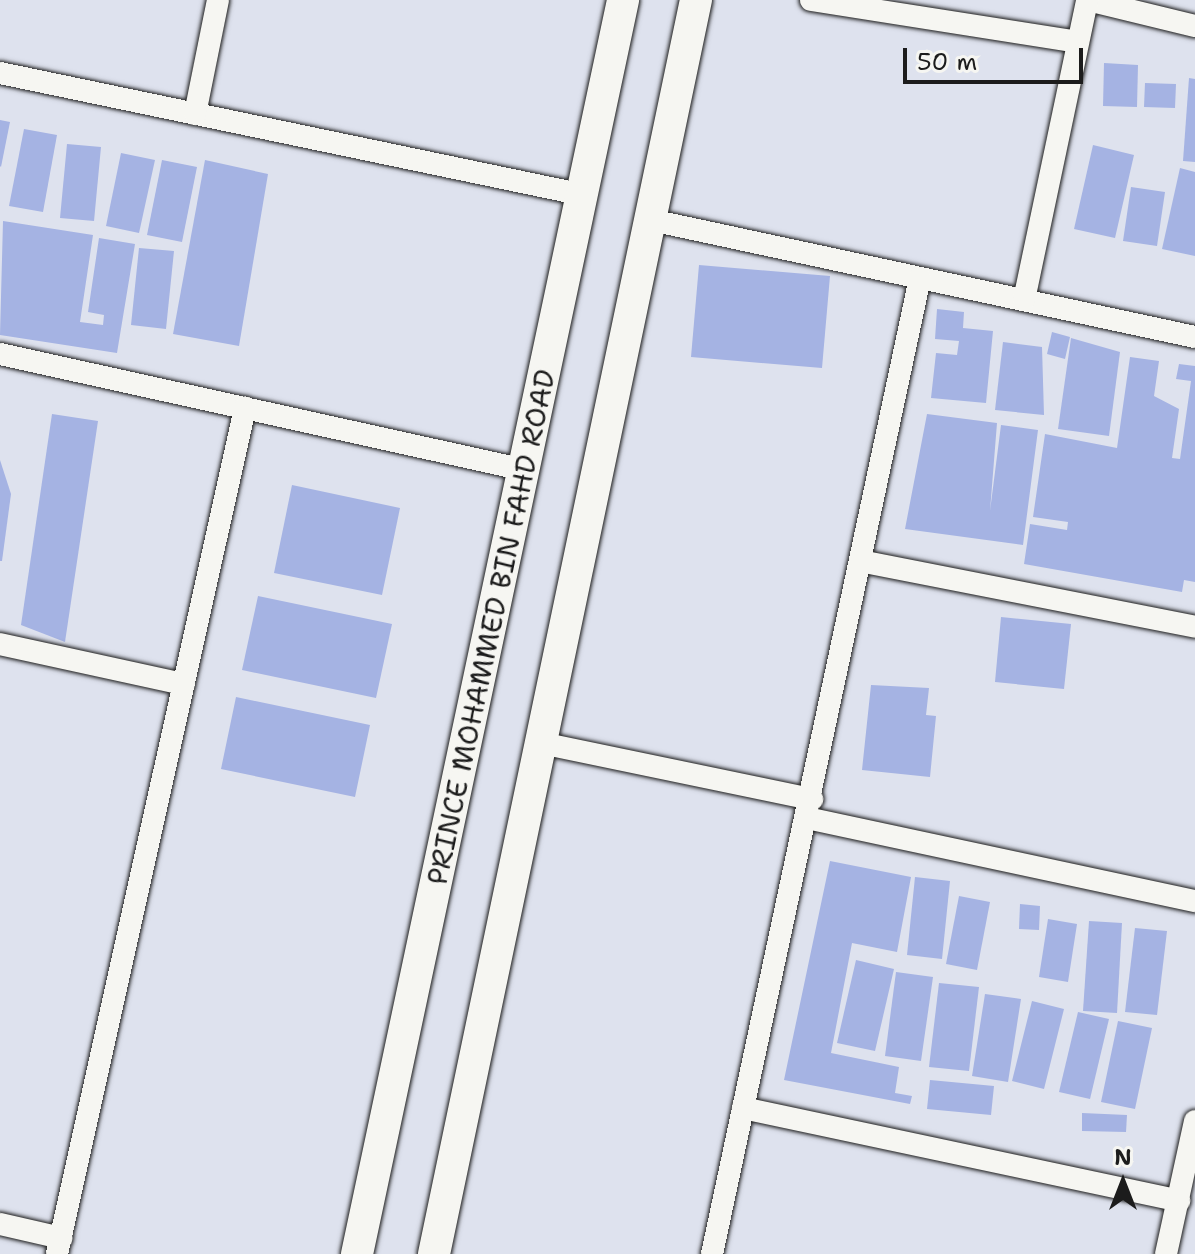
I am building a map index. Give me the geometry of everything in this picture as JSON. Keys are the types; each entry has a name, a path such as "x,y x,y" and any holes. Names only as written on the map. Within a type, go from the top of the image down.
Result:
{"street":[{"path":"195,114 218,0"},
{"name":"PRINCE MOHAMMED BIN FAHD ROAD","path":"357,1254 623,0"},
{"path":"434,1254 696,0"},
{"path":"811,0 1078,42"},
{"path":"1024,300 1088,0 1195,26"},
{"path":"0,73 584,195"},
{"path":"651,220 1195,337"},
{"path":"712,1254 865,562 920,278"},
{"path":"0,354 525,470"},
{"path":"0,1224 59,1246 245,408"},
{"path":"865,562 1195,627"},
{"path":"0,644 184,684"},
{"path":"541,743 1195,901"},
{"path":"743,1108 1179,1201"},
{"path":"1166,1254 1195,1121"}],"building":[{"path":"1104,63 1138,65 1137,107 1103,106"},
{"path":"1189,78 1195,79 1195,162 1183,161"},
{"path":"1145,83 1176,84 1175,108 1144,107"},
{"path":"0,120 10,122 1,167 0,166"},
{"path":"24,129 57,135 43,212 9,206"},
{"path":"67,144 101,147 94,221 60,218"},
{"path":"1093,145 1134,155 1115,238 1074,229"},
{"path":"121,153 155,160 139,233 106,226"},
{"path":"162,160 197,167 182,242 147,235"},
{"path":"205,160 268,174 239,346 173,334"},
{"path":"1180,168 1195,172 1195,256 1162,249"},
{"path":"1131,187 1165,192 1157,246 1123,241"},
{"path":"3,221 93,235 80,322 103,325 104,315 88,312 99,238 135,244 117,353 0,335"},
{"path":"139,248 174,251 166,329 131,325"},
{"path":"699,265 830,276 822,368 691,357"},
{"path":"937,309 964,312 963,328 993,331 986,403 931,398 936,353 957,355 959,341 935,339"},
{"path":"1052,332 1070,337 1065,359 1047,354"},
{"path":"1071,338 1120,352 1109,436 1058,429"},
{"path":"1003,342 1042,347 1044,415 995,410"},
{"path":"1130,357 1159,361 1154,396 1179,409 1172,458 1180,459 1191,381 1176,379 1179,364 1195,366 1195,582 1184,580 1182,592 1024,564 1030,524 1067,530 1068,522 1033,517 1045,434 1117,448"},
{"path":"52,414 98,421 65,642 21,625"},
{"path":"927,414 997,423 990,511 1001,425 1038,430 1023,545 905,529"},
{"path":"0,460 11,494 2,561 0,561"},
{"path":"292,485 400,508 382,595 274,573"},
{"path":"258,596 392,624 376,698 242,670"},
{"path":"1001,617 1071,624 1064,689 995,682"},
{"path":"871,685 929,688 926,715 936,716 930,777 862,770"},
{"path":"236,697 370,725 355,797 221,769"},
{"path":"830,861 911,877 897,952 852,943 831,1053 899,1067 895,1093 912,1096 910,1104 784,1080"},
{"path":"915,877 950,881 942,959 907,955"},
{"path":"959,896 990,902 977,970 946,964"},
{"path":"1020,904 1040,906 1039,930 1019,929"},
{"path":"1048,919 1077,924 1068,982 1039,977"},
{"path":"1089,921 1122,923 1117,1013 1083,1011"},
{"path":"1135,928 1167,931 1157,1015 1125,1012"},
{"path":"856,960 894,969 875,1051 837,1043"},
{"path":"896,972 933,977 921,1061 885,1056"},
{"path":"939,983 979,987 969,1071 929,1067"},
{"path":"985,994 1021,999 1008,1082 972,1076"},
{"path":"1032,1001 1064,1009 1044,1089 1012,1081"},
{"path":"1078,1012 1109,1019 1090,1099 1059,1092"},
{"path":"1118,1021 1152,1028 1135,1109 1101,1102"},
{"path":"930,1080 994,1086 991,1115 927,1109"},
{"path":"1082,1113 1127,1115 1126,1132 1082,1131"}]}
